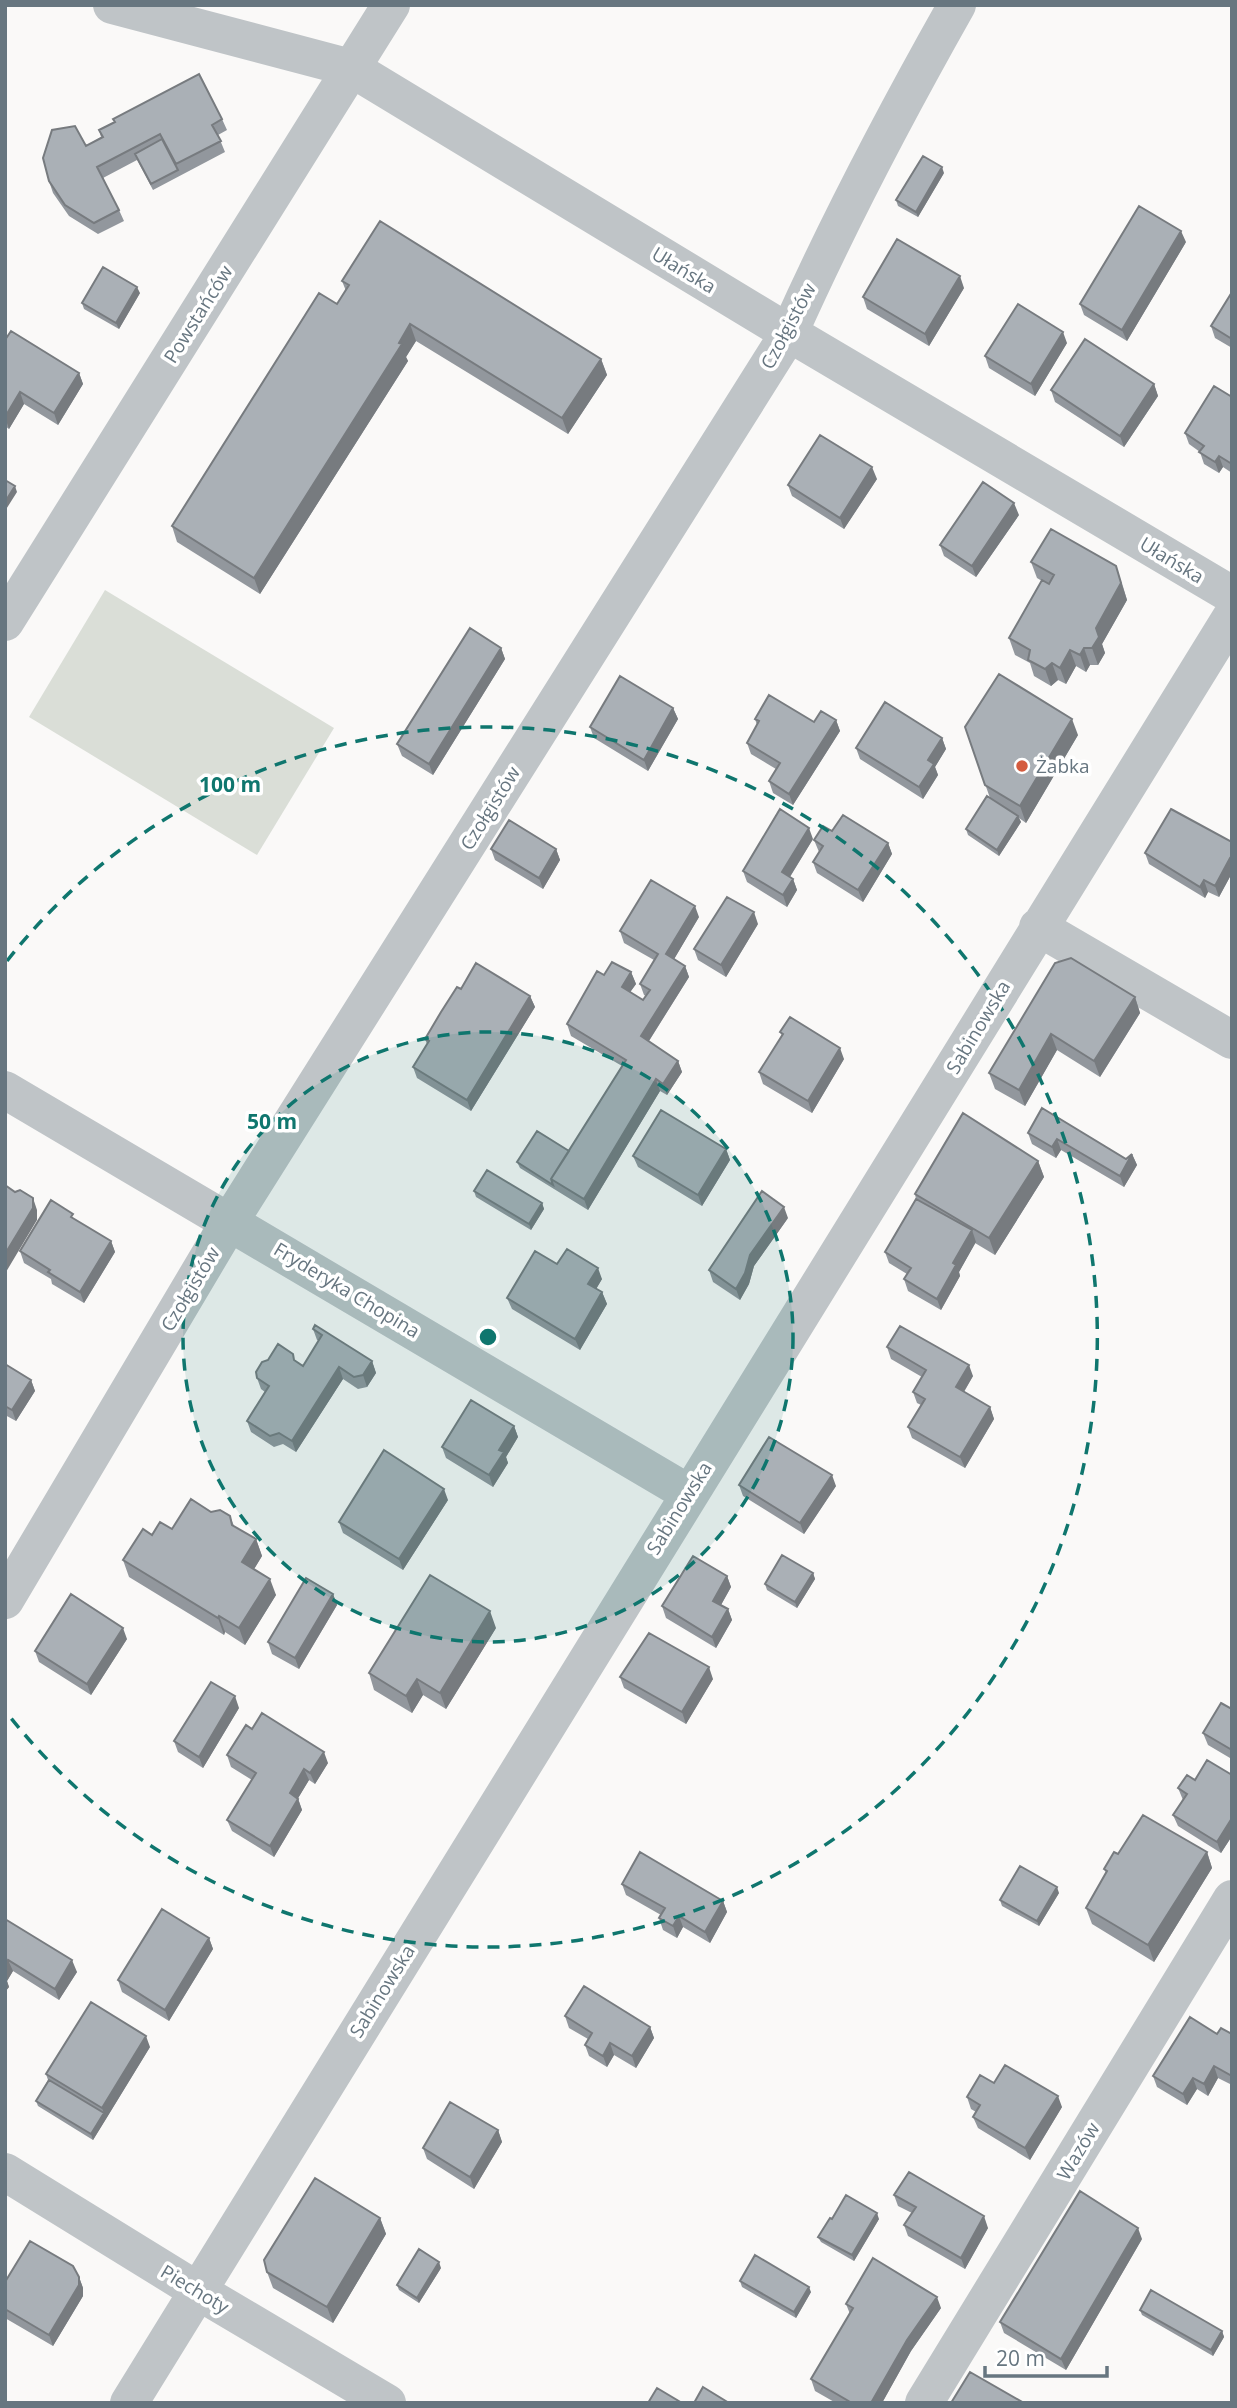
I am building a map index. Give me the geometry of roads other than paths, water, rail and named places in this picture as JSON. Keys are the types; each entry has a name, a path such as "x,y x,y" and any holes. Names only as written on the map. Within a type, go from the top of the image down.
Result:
{"street":[{"name":"Ułańska","path":"112,5 351,68 789,333 1232,595"},
{"name":"Powstańców","path":"5,622 391,5"},
{"name":"Czołgistów","path":"5,1600 230,1221 789,333 821,260 860,183 957,5"},
{"name":"Sabinowska","path":"129,2403 688,1493 1232,616"},
{"path":"1038,927 1232,1040"},
{"name":"Fryderyka Chopina","path":"5,1090 688,1493"},
{"name":"Wazów","path":"925,2403 1232,1899"},
{"name":"Piechoty","path":"5,2172 387,2403"}],"place":[{"name":"Żabka","path":"1022,766"}]}
